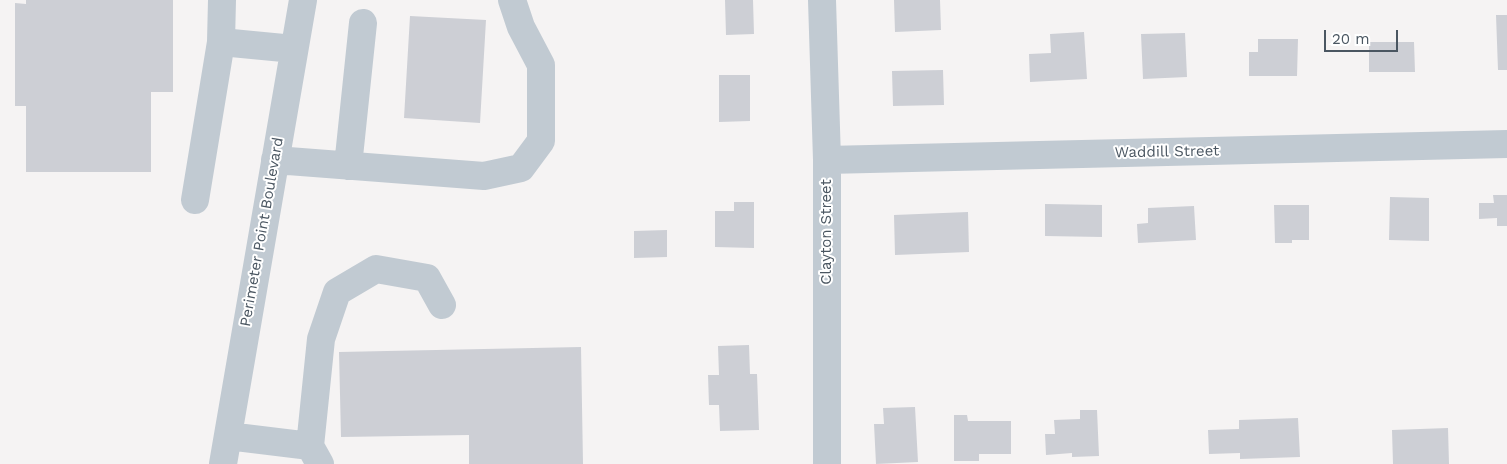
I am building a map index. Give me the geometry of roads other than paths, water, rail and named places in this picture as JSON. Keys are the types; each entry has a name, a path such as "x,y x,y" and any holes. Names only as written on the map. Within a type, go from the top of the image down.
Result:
{"street":[{"path":"195,200 221,42 222,0"},
{"name":"Perimeter Point Boulevard","path":"223,464 303,0"},
{"path":"275,160 484,176 522,168 542,141 541,65 521,27 512,0"},
{"name":"Clayton Street","path":"822,0 827,160 827,464"},
{"path":"348,166 363,23"},
{"path":"221,42 294,49"},
{"name":"Waddill Street","path":"827,160 1507,144"},
{"path":"228,436 315,455 321,339 337,292 376,269 427,278 442,305"}]}
